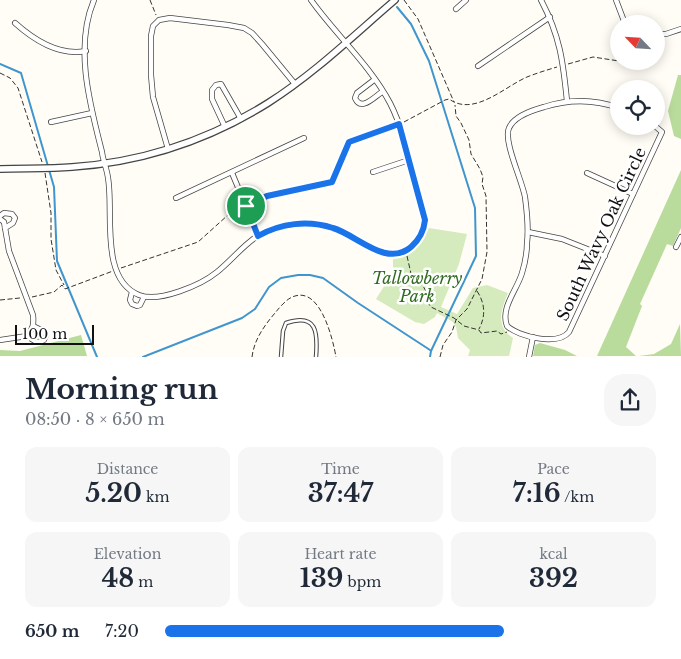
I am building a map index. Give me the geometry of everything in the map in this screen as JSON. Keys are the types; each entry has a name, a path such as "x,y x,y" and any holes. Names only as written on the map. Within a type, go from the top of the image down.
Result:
{"street":[{"path":"94,0 88,19 86,51 92,113 108,176 112,253 120,279 132,292 142,296 162,297 215,274 258,236 278,227 303,223 334,228 345,232 378,251 395,254 413,245 422,232 424,217 399,124 389,102 367,68 344,43 310,0"},
{"path":"0,169 48,169 104,164 168,149 201,138 241,119 270,102 314,70 395,0"},
{"path":"456,9 466,0"},
{"path":"541,0 550,17 558,40 564,65 567,101"},
{"path":"616,0 622,15"},
{"path":"478,66 550,17"},
{"path":"168,149 154,97 152,81 151,36 153,26 158,20 170,18 244,28 252,33 295,84"},
{"path":"15,23 24,32 60,50 68,53 86,51"},
{"path":"665,34 681,29"},
{"path":"374,80 357,93 355,98 357,102 365,104 382,92"},
{"path":"225,127 212,99 212,90 216,85 222,84 241,119"},
{"path":"529,356 533,337 510,328 505,320 505,312 522,273 528,232 520,176 508,146 508,130 511,124 526,113 567,101 597,102 610,106"},
{"path":"51,122 92,113"},
{"name":"South Wavy Oak Circle","path":"533,337 555,340 565,336 573,324 661,135"},
{"path":"176,198 304,138"},
{"path":"374,172 409,160"},
{"path":"232,173 258,236"},
{"path":"586,173 633,194"},
{"path":"6,228 13,223 15,218 12,214 4,214 0,218 4,222 9,251 33,315 32,328 27,336"},
{"path":"528,232 562,239 605,256"},
{"path":"676,248 681,237"},
{"path":"132,292 130,300 134,305 140,305 142,296"},
{"path":"0,340 27,336 34,341 40,342 44,340 46,335 43,330 32,328"}],"lane":[{"path":"281,356 283,331 286,323 302,320 316,328 318,340 316,356"}],"path":[{"path":"150,0 158,20"},
{"path":"404,0 418,19 455,104 456,116 469,140 471,154 480,169 486,196 487,252 482,279 467,309 455,319 452,332 443,345 440,356"},
{"path":"62,285 65,289 198,242 228,215 267,196 332,182 349,142 399,124 445,100 455,104 466,105 484,101 527,77 593,57 610,60"},
{"path":"0,73 10,78 18,88 48,169 51,239 56,270 64,285 54,292 26,298 0,300"},
{"path":"406,250 412,278 423,286 431,307 455,319 464,326 479,330 481,333 497,331 502,334 506,333 510,328"},
{"path":"476,290 483,301 484,312 483,323 479,330"}],"green space":[{"path":"678,75 681,75 681,139 674,136 668,111"},
{"path":"681,170 681,228 673,246 667,244 640,304 642,306 626,347 636,356 597,356"},
{"name":"Tallowberry Park","path":"429,228 467,234 459,264 441,307 457,314 473,288 487,285 508,293 501,317 504,328 513,338 509,356 468,356 470,350 458,338 453,322 437,313 435,317 424,324 415,322 376,299 393,272 393,259 415,248"},
{"path":"680,324 681,356 639,356 654,354 671,344"},
{"path":"81,335 87,356 0,356 0,350 20,351"},
{"path":"540,343 565,350 577,356 533,356 535,345"}],"waterway":[{"path":"397,7 411,24 429,61 475,208 476,256 431,351 430,357"},
{"path":"0,64 21,73 54,187 57,261 97,357"},
{"path":"143,357 242,318 255,309 269,287 281,278 298,275 323,278 430,350"}],"route":[{"path":"399,124 425,220 422,232 413,245 395,254 378,251 345,232 322,225 292,224 278,227 258,236 246,206 267,196 332,182 349,142 399,124"}]}
